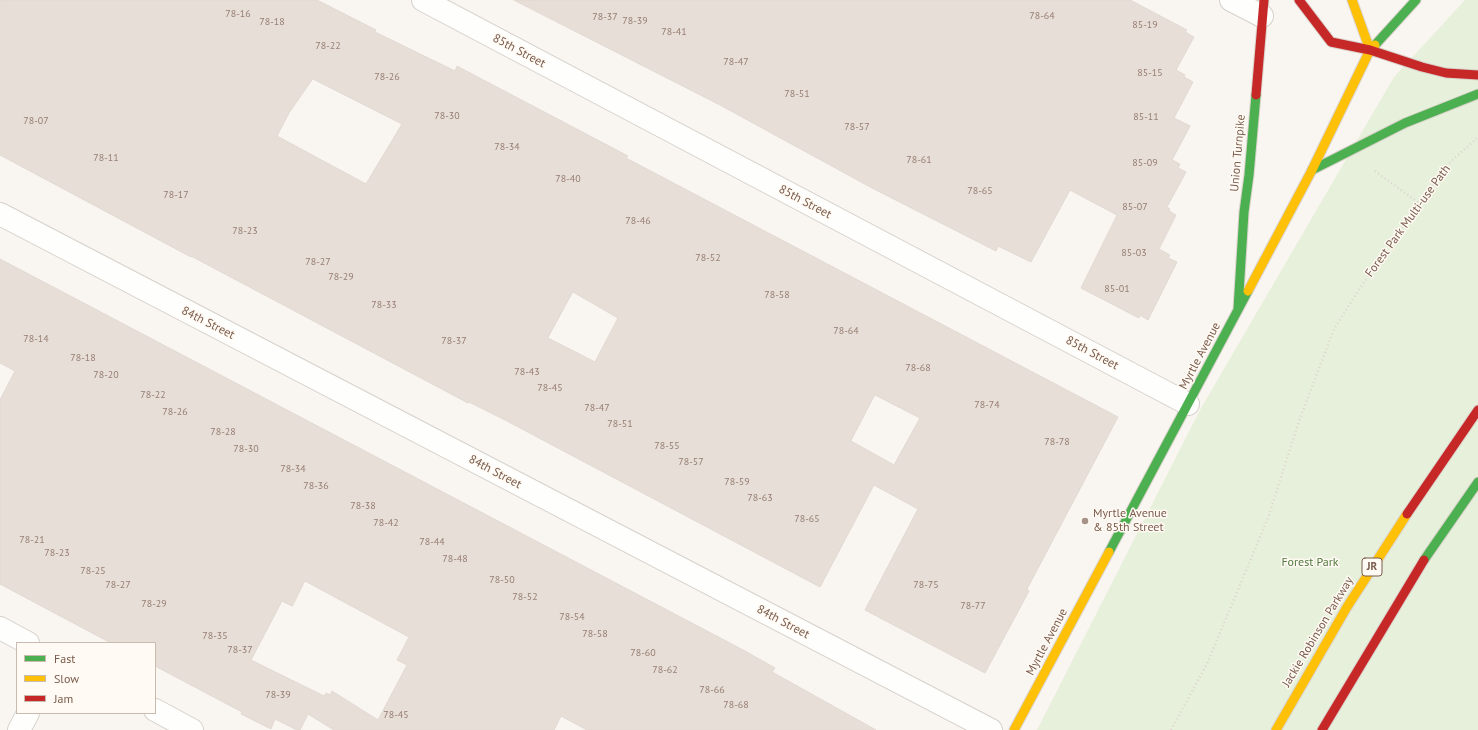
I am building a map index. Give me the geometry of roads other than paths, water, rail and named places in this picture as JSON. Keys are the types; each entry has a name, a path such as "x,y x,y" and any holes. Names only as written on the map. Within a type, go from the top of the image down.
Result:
{"main road":[{"path":"1299,0 1331,42 1370,50 1446,73 1478,75"},
{"path":"1352,0 1370,50"},
{"name":"Myrtle Avenue","path":"1014,730 1312,170 1370,50 1416,0"},
{"name":"Union Turnpike","path":"1238,309 1244,212 1249,175 1263,8"},
{"path":"1312,170 1405,122 1478,94"},
{"name":"Jackie Robinson Parkway","path":"1276,730 1298,689 1360,586 1424,487 1478,410"},
{"path":"1322,730 1431,549 1478,482"}],"street":[{"name":"85th Street","path":"423,0 1188,404"},
{"path":"1231,0 1263,8"},
{"name":"84th Street","path":"0,214 991,730"},
{"path":"0,628 26,642"},
{"path":"156,711 192,730"},
{"path":"19,730 27,714"}],"place":[{"name":"Myrtle Avenue & 85th Street","path":"1085,521"}],"park label":[{"name":"Forest Park","path":"1310,563"}]}
